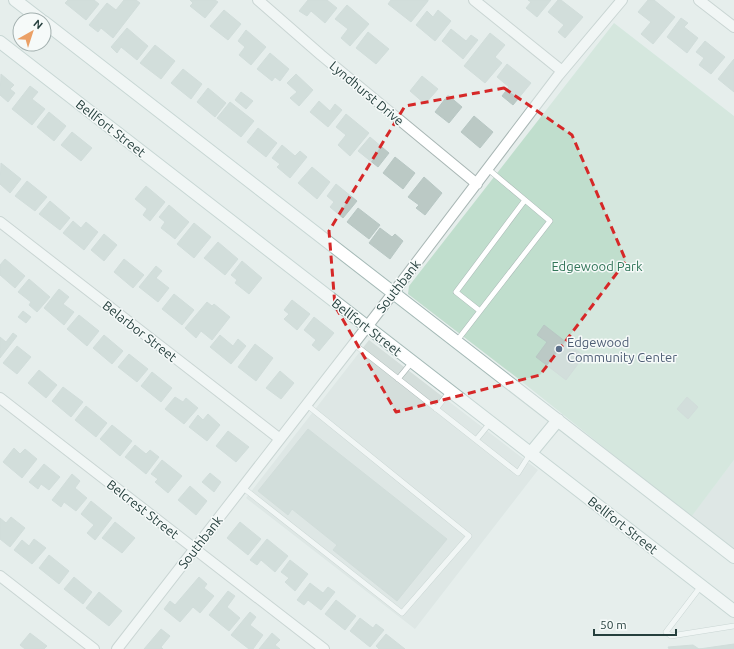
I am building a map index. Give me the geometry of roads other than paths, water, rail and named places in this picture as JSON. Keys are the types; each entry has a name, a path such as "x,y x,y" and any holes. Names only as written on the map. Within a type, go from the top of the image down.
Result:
{"main road":[{"path":"15,0 31,12"},
{"path":"52,28 734,556"},
{"name":"Bellfort Street","path":"0,42 734,611"},
{"path":"530,454 558,420"}],"street":[{"name":"Lyndhurst Drive","path":"258,0 321,55 477,184"},
{"path":"474,0 562,71"},
{"name":"Southbank","path":"117,649 354,344 562,71 622,0"},
{"path":"700,0 734,27"},
{"name":"Belarbor Street","path":"0,222 280,439"},
{"name":"Belcrest Street","path":"0,398 324,649"},
{"path":"0,576 94,649"}],"lane":[{"path":"456,342 550,220 488,169"},
{"path":"480,311 456,292 525,200"},
{"path":"354,344 518,474 530,454"},
{"path":"398,379 412,362"},
{"path":"436,409 450,391"},
{"path":"242,487 402,613 469,536 307,405"},
{"path":"476,440 490,423"},
{"path":"702,586 666,632 671,636 734,626"}],"place":[{"name":"Edgewood Community Center","path":"559,349"}],"park label":[{"name":"Edgewood Park","path":"597,266"}]}
